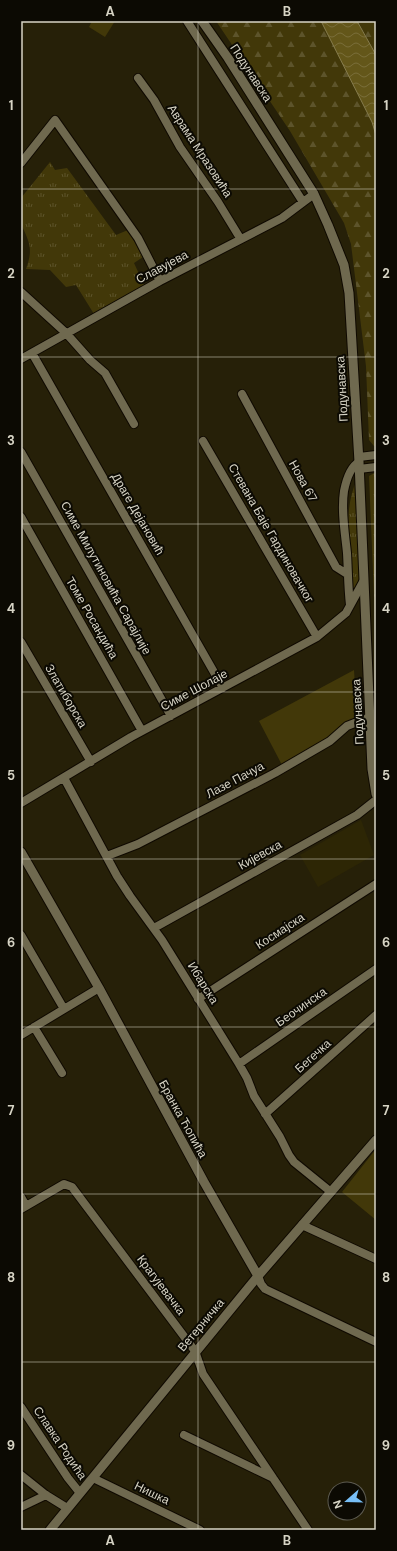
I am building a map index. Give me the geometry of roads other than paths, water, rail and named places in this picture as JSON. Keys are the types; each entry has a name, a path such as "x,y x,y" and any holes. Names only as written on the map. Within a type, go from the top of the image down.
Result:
{"street":[{"path":"187,21 303,202"},
{"name":"Подунавска","path":"202,21 228,58 314,194 344,265 349,293 359,463 372,769 376,794"},
{"name":"Аврама Мразовића","path":"138,78 154,100 180,148 218,202 240,238"},
{"path":"21,163 55,120 138,238 160,281"},
{"name":"Славујева","path":"21,359 160,281 240,238 282,218 314,194"},
{"path":"21,292 66,333 90,360 105,373 134,424"},
{"name":"Драге Дејановић","path":"32,353 223,688"},
{"name":"Нова 67","path":"242,394 336,567 347,574"},
{"name":"Стевана Баје Гардиновачког","path":"203,441 317,637"},
{"name":"Симе Милутиновића Сарајлије","path":"21,452 171,716"},
{"path":"350,605 347,574 344,492 348,477 354,465 376,455"},
{"path":"359,463 376,467"},
{"name":"Томе Росандића","path":"21,517 142,731"},
{"name":"Симе Шолаје","path":"21,803 142,731 317,637 346,614 363,582"},
{"name":"Златиборска","path":"21,642 91,762"},
{"name":"Лазе Пачуа","path":"107,856 138,844 275,773 330,740 347,726 370,717"},
{"name":"Ибарска","path":"64,778 130,896 154,928 239,1064 247,1078 254,1096 294,1162 331,1192"},
{"name":"Кијевска","path":"154,928 357,815 376,800"},
{"name":"Бранка Ћопића","path":"21,852 99,988 204,1182 258,1276 260,1284 265,1289 376,1342"},
{"name":"Космајска","path":"198,999 376,884"},
{"path":"21,935 64,1009"},
{"name":"Беочинска","path":"239,1064 376,969"},
{"path":"21,1035 99,988"},
{"name":"Бегечка","path":"265,1114 376,1015"},
{"path":"34,1027 62,1073"},
{"name":"Ветерничка","path":"50,1530 195,1351 376,1140"},
{"name":"Крагујевачка","path":"24,1207 64,1184 72,1187 195,1351 203,1374 308,1530"},
{"path":"21,1197 24,1207"},
{"path":"302,1225 376,1259"},
{"name":"Славка Родића","path":"21,1407 68,1478 80,1492"},
{"path":"184,1435 274,1479"},
{"path":"21,1475 46,1496 67,1508"},
{"name":"Нишка","path":"92,1478 200,1530"},
{"path":"21,1506 46,1496"}],"water":[{"path":"321,21 357,21 376,55 376,135 372,122"}]}
